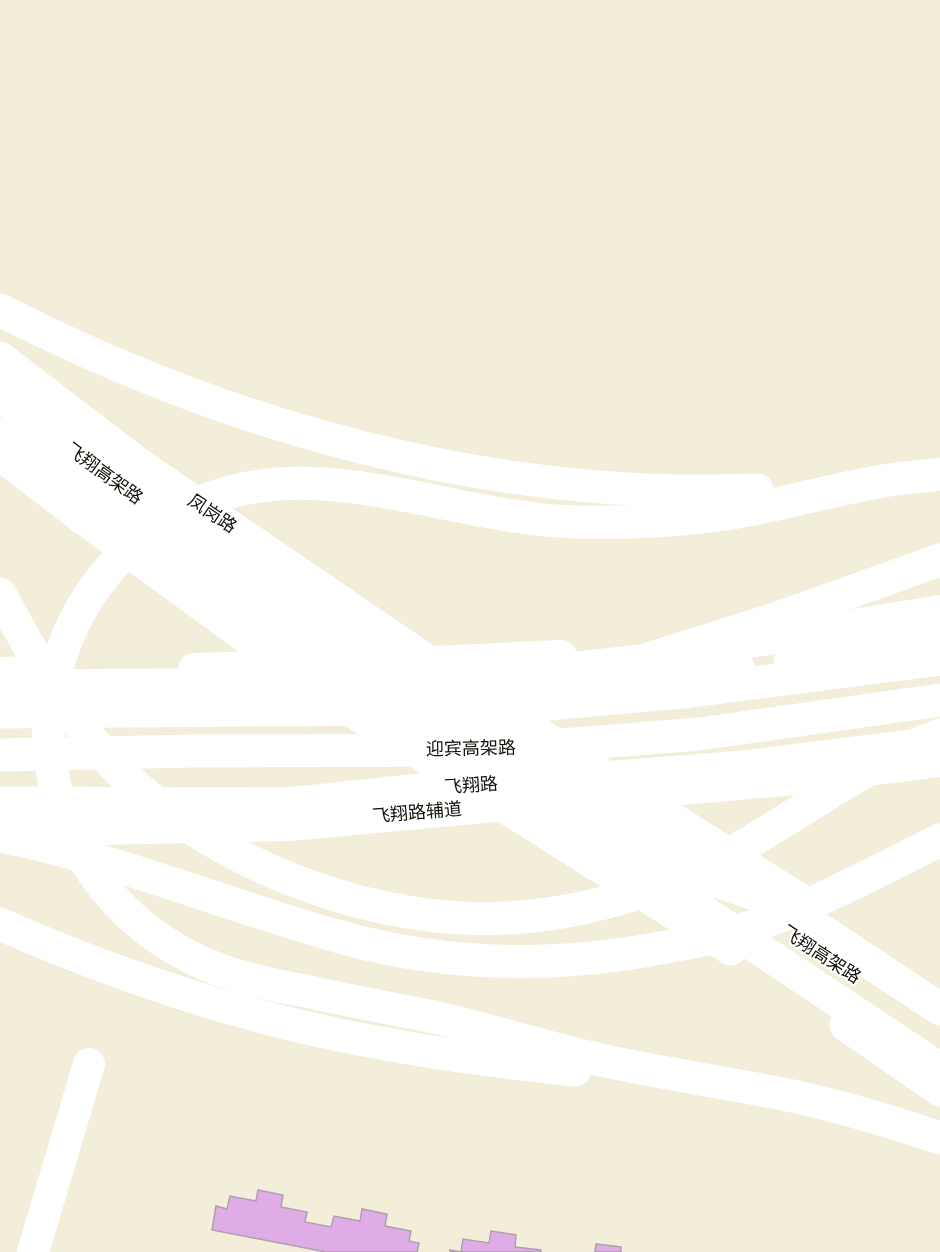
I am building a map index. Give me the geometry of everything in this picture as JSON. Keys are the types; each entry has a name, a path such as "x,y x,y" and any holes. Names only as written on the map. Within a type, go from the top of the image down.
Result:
{"main road":[{"path":"0,310 131,371 231,408 377,452 454,468 544,482 641,490 710,492 881,481 940,474"},
{"name":"凤岗路","path":"0,358 141,466 471,691 837,923 940,992"},
{"name":"飞翔高架路","path":"0,396 106,476 203,561"},
{"name":"飞翔高架路","path":"0,435 91,502 203,561 703,877 940,1033"},
{"path":"0,454 83,518 319,690 787,984 940,1090"},
{"path":"881,481 782,503 694,518 573,522 507,514 333,484 292,483 252,487 206,498 166,519 135,542 86,598 72,624 58,664 51,706 49,740 58,797 66,825 83,857 110,896 135,920 196,961 264,982 481,1027 593,1058 784,1094 845,1109 940,1138"},
{"path":"0,692 31,686 440,683 642,662 775,619 940,560"},
{"path":"203,561 940,1069"},
{"path":"0,594 70,714 108,759 147,796 202,835 260,867 334,896 403,912 463,918 522,917 584,907 634,894 686,875 748,843 881,763 940,735"},
{"path":"0,698 319,690 471,691 714,673 940,641"},
{"path":"0,712 504,708 692,691 940,659"},
{"name":"迎宾高架路","path":"0,755 194,751 500,750 699,734 940,700"},
{"name":"飞翔路","path":"0,803 288,804 472,785 620,786 743,767 940,742"},
{"path":"0,836 42,844 342,937 402,951 458,959 541,963 624,956 700,941 756,925 871,875 940,840"},
{"path":"703,877 777,901 940,1009"},
{"path":"0,924 152,984 319,1031 475,1059 591,1071 700,1078"}],"street":[{"path":"0,674 429,662 707,648 940,611"},
{"name":"飞翔路辅道","path":"0,831 289,825 505,805 620,786 795,779 940,761"},
{"path":"33,1252 89,1065"}],"building":[{"path":"258,1190 283,1195 281,1207 307,1212 305,1222 331,1227 334,1216 360,1221 362,1209 387,1214 385,1226 411,1231 409,1241 419,1243 417,1252 326,1252 212,1230 216,1206 227,1209 230,1196 256,1201"},
{"path":"491,1231 516,1235 515,1247 541,1250 541,1252 461,1252 463,1239 489,1243"},
{"path":"596,1244 621,1247 621,1252 595,1252"}]}
